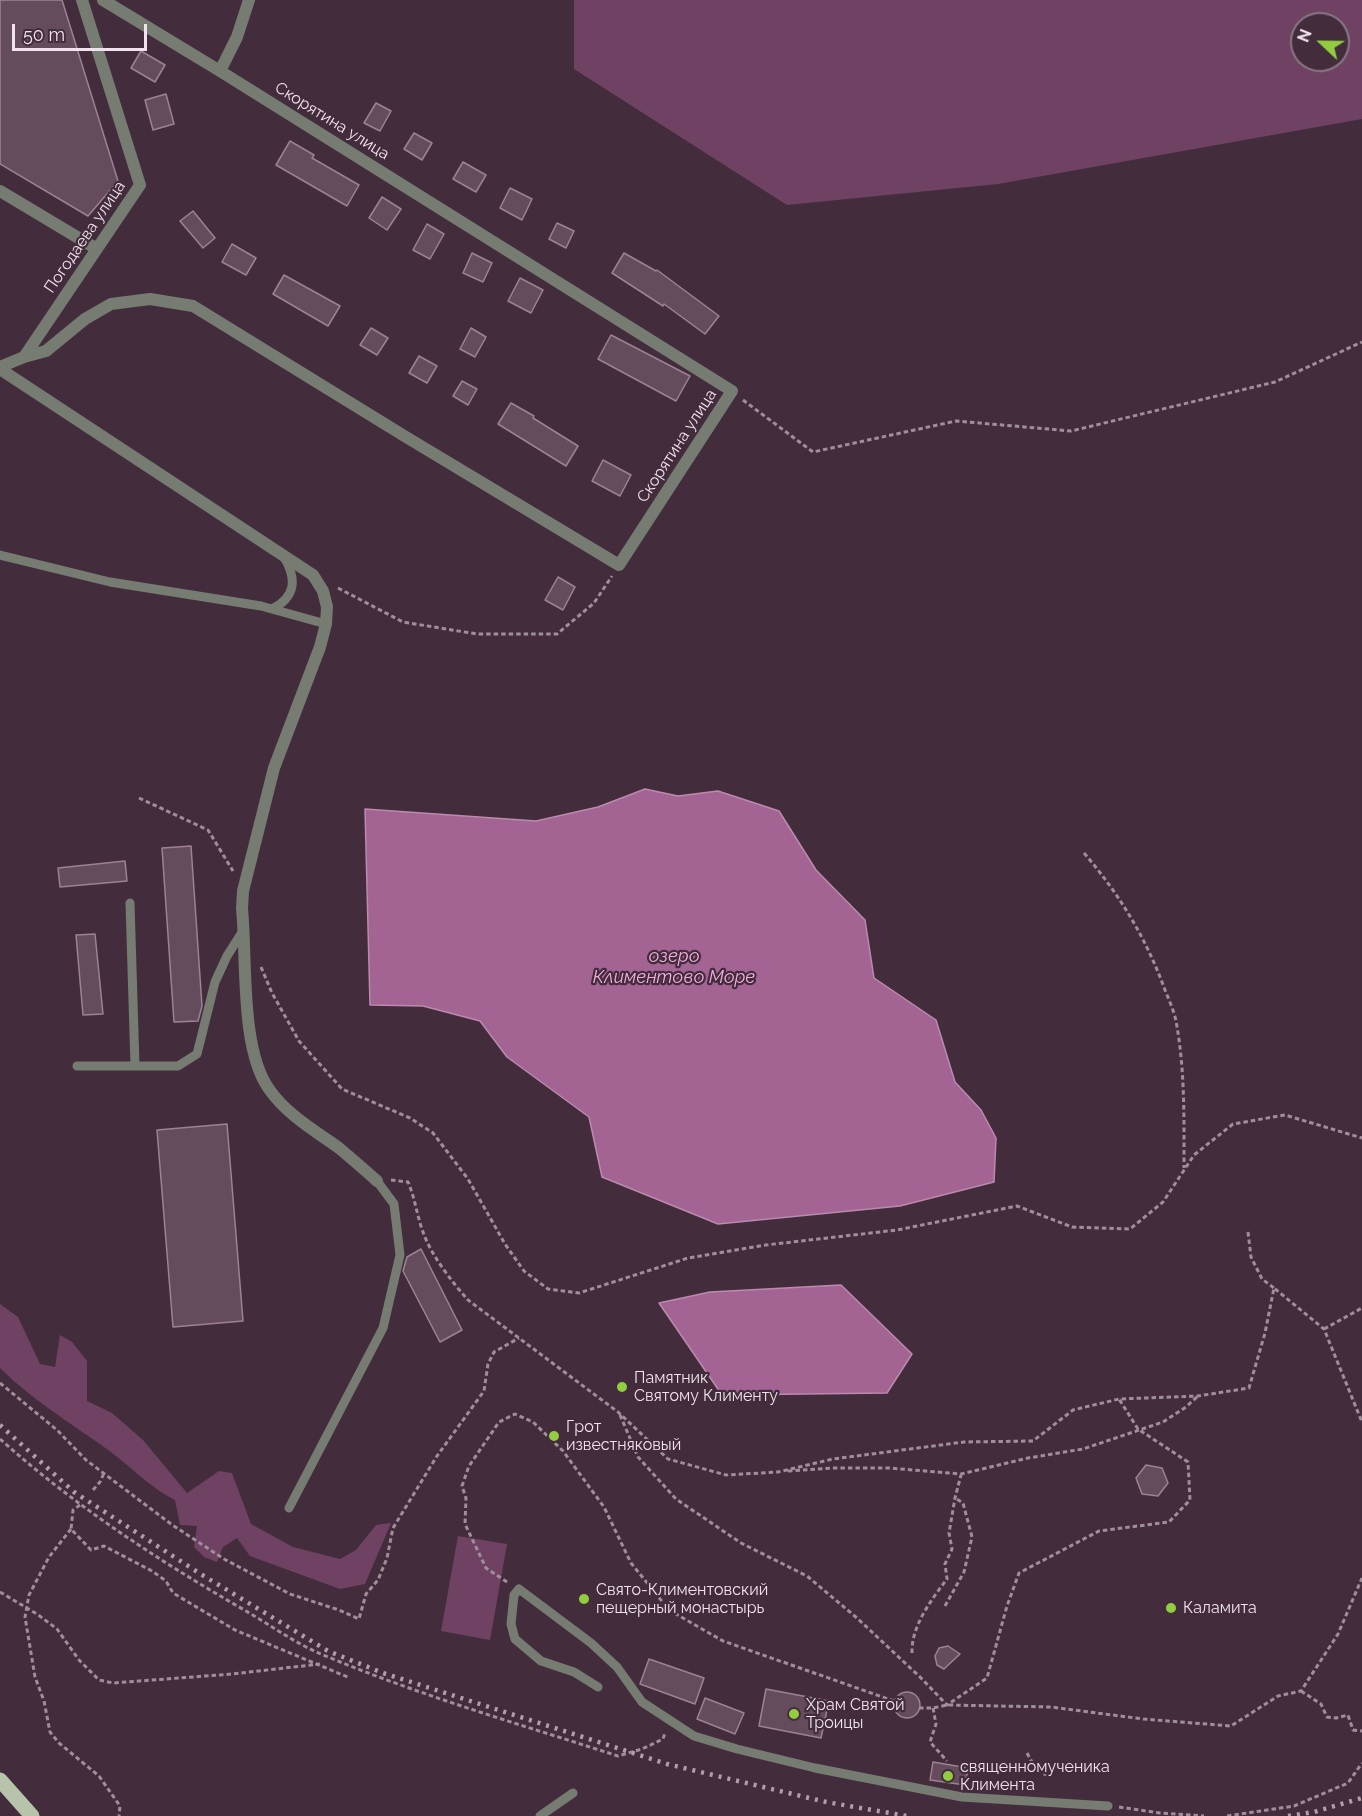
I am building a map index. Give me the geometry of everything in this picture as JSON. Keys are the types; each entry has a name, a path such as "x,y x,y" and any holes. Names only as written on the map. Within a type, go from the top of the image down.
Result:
{"main road":[{"path":"0,1780 32,1816"}],"street":[{"name":"Погодаева улица","path":"24,357 140,185 82,0"},
{"name":"Скорятина улица","path":"103,0 732,391 619,565"},
{"path":"220,71 237,37 249,0"},
{"path":"0,191 96,249"},
{"path":"0,368 24,357 46,351 85,319 111,304 150,299 193,306 619,565"},
{"path":"0,368 313,575 323,591 327,607 326,624 320,647 274,768 243,891 248,1020 254,1056 269,1090 287,1110 342,1151 377,1181"}],"lane":[{"path":"0,555 110,582 272,609 326,624"},
{"path":"272,609 290,595 291,569 283,555"},
{"path":"130,903 135,1066"},
{"path":"77,1066 178,1066 197,1054 215,982 244,929"},
{"path":"289,1508 383,1328 399,1255 394,1204 377,1181"},
{"path":"598,1687 574,1672 541,1661 515,1639 511,1624 514,1595 519,1589 591,1643 616,1667 642,1702 694,1736 737,1749 911,1788 962,1797 1108,1806"},
{"path":"540,1816 573,1793"}],"path":[{"path":"732,391 813,452 956,421 1071,431 1275,382 1362,342"},
{"path":"313,575 403,622 477,634 558,634 594,603 619,565"},
{"path":"139,798 208,830 243,891"},
{"path":"1084,853 1135,922 1159,974 1176,1019 1184,1104 1184,1170"},
{"path":"258,961 298,1041 342,1089 410,1118 433,1132 468,1179 505,1244 524,1271 548,1289 579,1293 688,1258 766,1245 897,1230 1017,1206 1072,1227 1130,1229 1163,1202 1194,1155 1233,1124 1285,1115 1362,1138"},
{"path":"377,1181 408,1182 424,1236 452,1283 468,1300 618,1412 668,1459 726,1475 834,1468 889,1468 961,1474 1028,1458 1083,1449 1163,1422 1198,1396"},
{"path":"1248,1232 1251,1257 1262,1280 1324,1329 1362,1422"},
{"path":"778,1472 833,1459 964,1442 1033,1441 1073,1410 1119,1399 1198,1396 1249,1388 1265,1333 1274,1288"},
{"path":"1324,1329 1362,1308"},
{"path":"946,1705 987,1678 1007,1606 1019,1573 1099,1531 1169,1522 1190,1500 1188,1462 1138,1429 1119,1399"},
{"path":"618,1412 638,1457 675,1499 741,1543 807,1576 857,1618 920,1677 946,1705"},
{"path":"519,1589 486,1568 465,1524 466,1498 462,1486 469,1466 499,1422 515,1414 533,1422 563,1451 604,1507 631,1563 669,1610 723,1641 894,1701"},
{"path":"0,1439 80,1505 113,1528 206,1589 319,1653 459,1706 618,1756 642,1749 663,1739 670,1720"},
{"path":"93,1490 104,1473"},
{"path":"912,1653 918,1624 947,1580 945,1564 952,1549 949,1533 961,1474"},
{"path":"945,1606 964,1572 972,1537 963,1503 955,1498"},
{"path":"80,1505 74,1510 71,1529 49,1557 34,1586 25,1617 35,1677 44,1701 50,1732 59,1743 99,1776 120,1806 119,1816"},
{"path":"71,1529 91,1550 104,1546 152,1571 166,1581 172,1593 235,1629 350,1678"},
{"path":"919,1708 946,1705 1051,1707 1143,1719 1231,1726 1278,1696 1301,1691 1338,1634 1362,1578"},
{"path":"0,1592 57,1629 79,1660 99,1680 113,1683 232,1674 320,1664"},
{"path":"1301,1691 1321,1704 1327,1717 1336,1718 1347,1715 1353,1730 1362,1731"},
{"path":"933,1708 936,1724 930,1742 947,1761"},
{"path":"1027,1753 1033,1764 1045,1766 1045,1776"},
{"path":"1227,1816 1294,1806 1348,1783 1362,1763"},
{"path":"1108,1806 1204,1816"}],"shaded area":[{"path":"574,0 1362,0 1362,119 998,184 787,205 574,69"},
{"path":"0,1304 18,1317 40,1364 55,1367 60,1335 72,1342 87,1361 87,1401 112,1413 143,1440 187,1493 219,1471 232,1473 251,1524 293,1547 340,1559 356,1550 376,1525 391,1523 365,1584 340,1589 250,1556 237,1538 223,1547 217,1562 204,1557 194,1547 197,1526 180,1525 175,1500 158,1490 111,1452 40,1402 0,1368"},
{"path":"458,1536 507,1544 490,1640 441,1631"}],"water":[{"name":"озеро Климентово Море","path":"645,789 678,796 718,791 779,811 816,870 865,920 874,978 936,1020 955,1082 981,1110 996,1138 994,1182 900,1206 718,1224 602,1177 589,1117 507,1057 480,1021 423,1006 370,1005 365,809 536,821 598,807"},
{"path":"841,1285 912,1354 887,1393 722,1395 659,1303 710,1292"}],"building":[{"path":"0,0 62,0 118,181 88,216 0,164"},
{"path":"141,51 165,65 155,82 131,68"},
{"path":"166,94 174,124 153,130 145,100"},
{"path":"376,103 391,111 380,131 364,123"},
{"path":"414,133 432,143 422,160 404,149"},
{"path":"290,141 314,155 312,158 359,185 347,206 276,165"},
{"path":"463,162 486,175 476,192 453,179"},
{"path":"510,188 532,199 522,220 500,208"},
{"path":"382,197 401,209 387,230 369,218"},
{"path":"193,211 215,238 203,248 180,221"},
{"path":"557,223 574,231 566,248 549,239"},
{"path":"427,224 444,234 430,259 413,250"},
{"path":"232,244 256,258 246,275 222,262"},
{"path":"472,253 492,263 483,282 463,273"},
{"path":"624,253 657,270 719,316 705,334 664,304 663,306 612,273"},
{"path":"284,275 340,306 328,326 273,294"},
{"path":"520,278 543,290 531,313 508,301"},
{"path":"371,328 388,338 377,355 360,345"},
{"path":"471,328 486,337 475,357 460,349"},
{"path":"611,335 690,376 676,401 598,359"},
{"path":"419,356 437,366 427,383 409,373"},
{"path":"462,381 477,389 468,405 453,396"},
{"path":"511,403 578,446 566,466 498,424"},
{"path":"603,460 631,475 620,496 592,481"},
{"path":"558,577 575,587 563,610 545,600"},
{"path":"191,846 202,1006 198,1021 174,1022 162,848"},
{"path":"125,861 127,881 60,887 58,868"},
{"path":"95,934 103,1014 83,1015 76,935"},
{"path":"227,1124 243,1321 173,1327 157,1130"},
{"path":"421,1249 462,1330 440,1342 403,1271 407,1257"},
{"path":"1146,1465 1162,1468 1168,1483 1158,1496 1142,1494 1136,1478"},
{"path":"948,1646 960,1654 944,1669 937,1665 935,1656 939,1648"},
{"path":"649,1659 704,1678 695,1704 640,1684"},
{"name":"Храм Святой Троицы","path":"766,1689 829,1701 821,1738 759,1726"},
{"path":"907,1692 916,1696 920,1705 916,1714 907,1718 898,1714 894,1705 898,1696"},
{"path":"705,1698 744,1713 735,1734 697,1719"},
{"name":"священномученика Климента","path":"933,1762 968,1768 965,1785 930,1780"}],"railway":[{"path":"0,1425 74,1492 199,1573 328,1651 383,1673 667,1764 826,1802 907,1816"},
{"path":"1288,1816 1314,1812 1362,1798"}],"place":[{"name":"Памятник Святому Клименту","path":"622,1387"},
{"name":"Грот известняковый","path":"554,1436"},
{"name":"Свято-Климентовский пещерный монастырь","path":"584,1599"},
{"name":"Каламита","path":"1171,1608"},
{"name":"Храм Святой Троицы","path":"794,1714"},
{"name":"священномученика Климента","path":"948,1776"}]}
